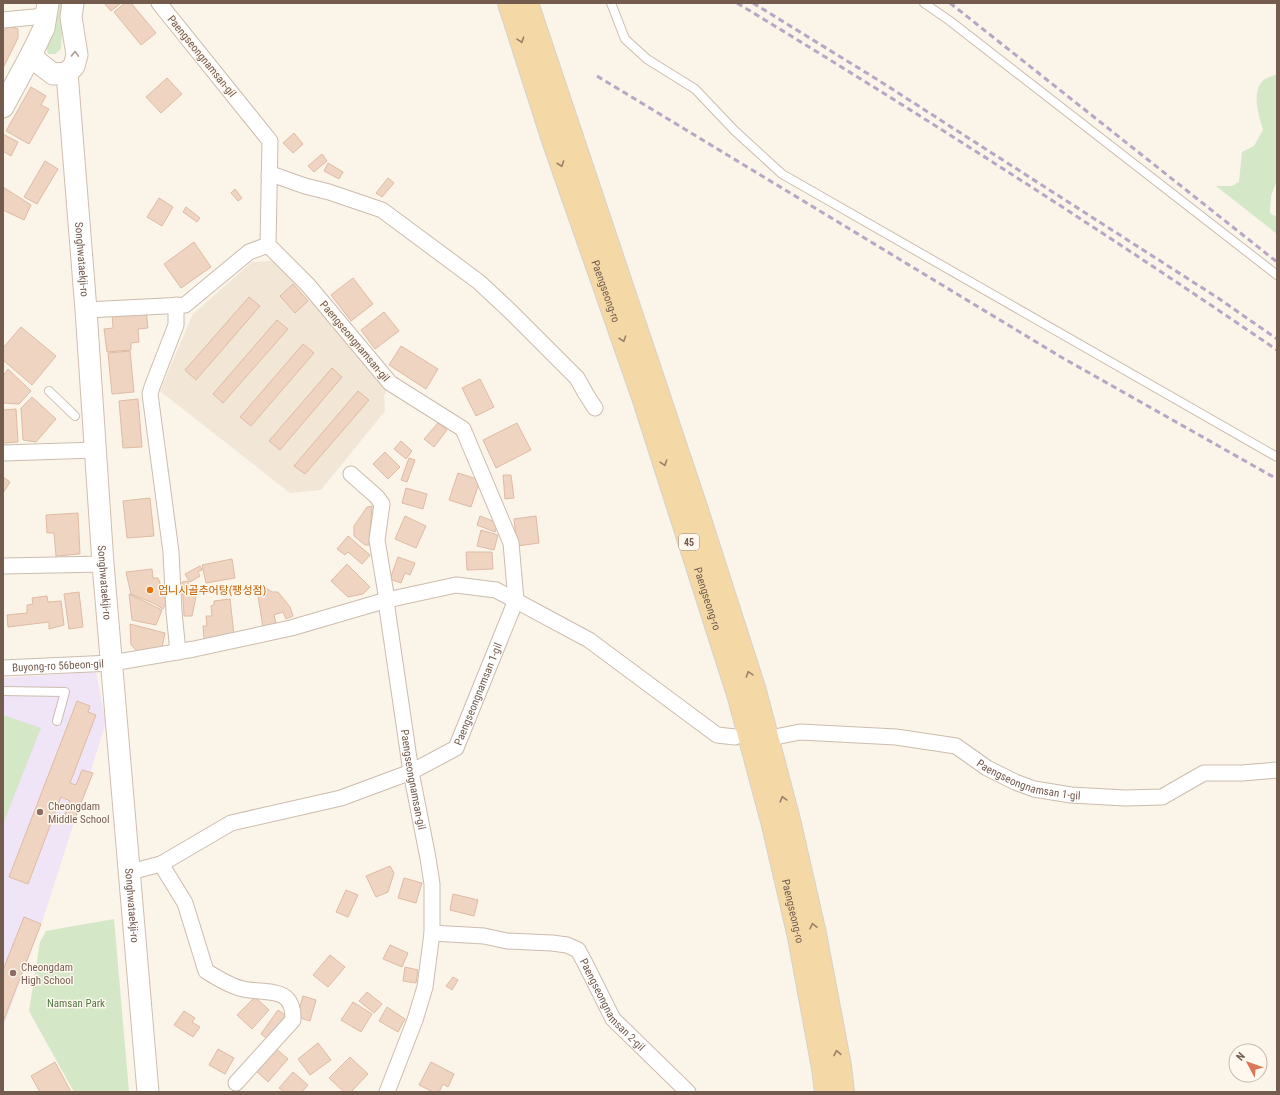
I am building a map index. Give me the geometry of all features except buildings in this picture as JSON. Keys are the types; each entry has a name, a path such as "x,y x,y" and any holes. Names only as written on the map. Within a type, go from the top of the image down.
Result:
{"main road":[{"name":"Paengseong-ro","path":"520,6 554,144 643,398 738,694 773,825 799,937 826,1092"},
{"name":"Paengseong-ro","path":"520,6 692,496 754,691 789,820 815,934 840,1066 843,1092"}],"street":[{"path":"33,51 35,60 54,74 67,73 74,66 77,55 71,17 73,3"},
{"name":"Paengseongnamsan-gil","path":"159,3 270,141 268,245 308,285 390,383 463,429 511,543 516,600"},
{"path":"3,107 44,28 47,9 6,22"},
{"name":"Songhwataekji-ro","path":"67,73 86,310 103,564 148,1092"},
{"path":"270,176 274,175 382,210 479,282 558,357 577,378 595,408"},
{"path":"86,310 186,305 249,252 268,245"},
{"path":"176,306 176,325 150,394 171,552 178,652"},
{"path":"3,453 96,450"},
{"name":"Paengseongnamsan-gil","path":"351,474 377,497 382,504 377,540 387,600 410,772 432,884 432,933 423,993 415,1020 388,1092"},
{"path":"3,566 103,564"},
{"name":"Buyong-ro 56beon-gil","path":"3,668 112,663 178,652 291,628 387,600 456,585 496,590 516,600"},
{"path":"516,600 589,640 717,735 735,737"},
{"name":"Paengseongnamsan 1-gil","path":"130,872 161,864 231,823 341,798 410,772 456,748 516,600"},
{"name":"Paengseongnamsan 1-gil","path":"780,736 800,732 896,737 956,746 987,768 1015,782 1034,789 1071,795 1125,798 1162,797 1204,773 1242,773 1277,770"},
{"path":"161,864 185,903 206,971 242,988 276,992 283,995 290,1002 293,1011 293,1020 236,1083"},
{"name":"Paengseongnamsan 2-gil","path":"432,933 484,936 514,941 552,943 567,945 578,950 613,1019 688,1092"}],"lane":[{"path":"611,3 625,39 647,60 695,88 735,131 782,174 1277,457"},
{"path":"924,3 956,26 1277,275"},
{"path":"49,391 75,416"},
{"path":"3,691 65,692 57,721"}],"shaded area":[{"path":"274,261 388,388 384,396 385,411 321,490 290,493 160,391 193,314 252,262"},
{"name":"Cheongdam Middle School","path":"96,672 106,723 43,919 3,1027 3,678"}],"green space":[{"path":"56,3 64,3 61,49 55,54 48,54 46,46"},
{"path":"1277,74 1277,180 1271,196 1270,213 1277,217 1277,234 1216,186 1232,186 1239,182 1242,152 1254,146 1263,130 1257,103 1260,84 1265,79"},
{"path":"3,715 41,728 3,824"},
{"name":"Namsan Park","path":"114,919 129,1092 74,1092 29,1011 40,942 46,931"}],"railway":[{"path":"737,3 874,87 1009,173 1144,260 1277,350"},
{"path":"753,3 878,80 1218,298 1277,339"},
{"path":"950,3 1277,262"},
{"path":"597,76 1061,357 1277,479"}],"place":[{"name":"엄니시골추어탕(팽성점)","path":"150,590"},
{"name":"Cheongdam Middle School","path":"40,812"},
{"name":"Cheongdam High School","path":"13,973"}]}
